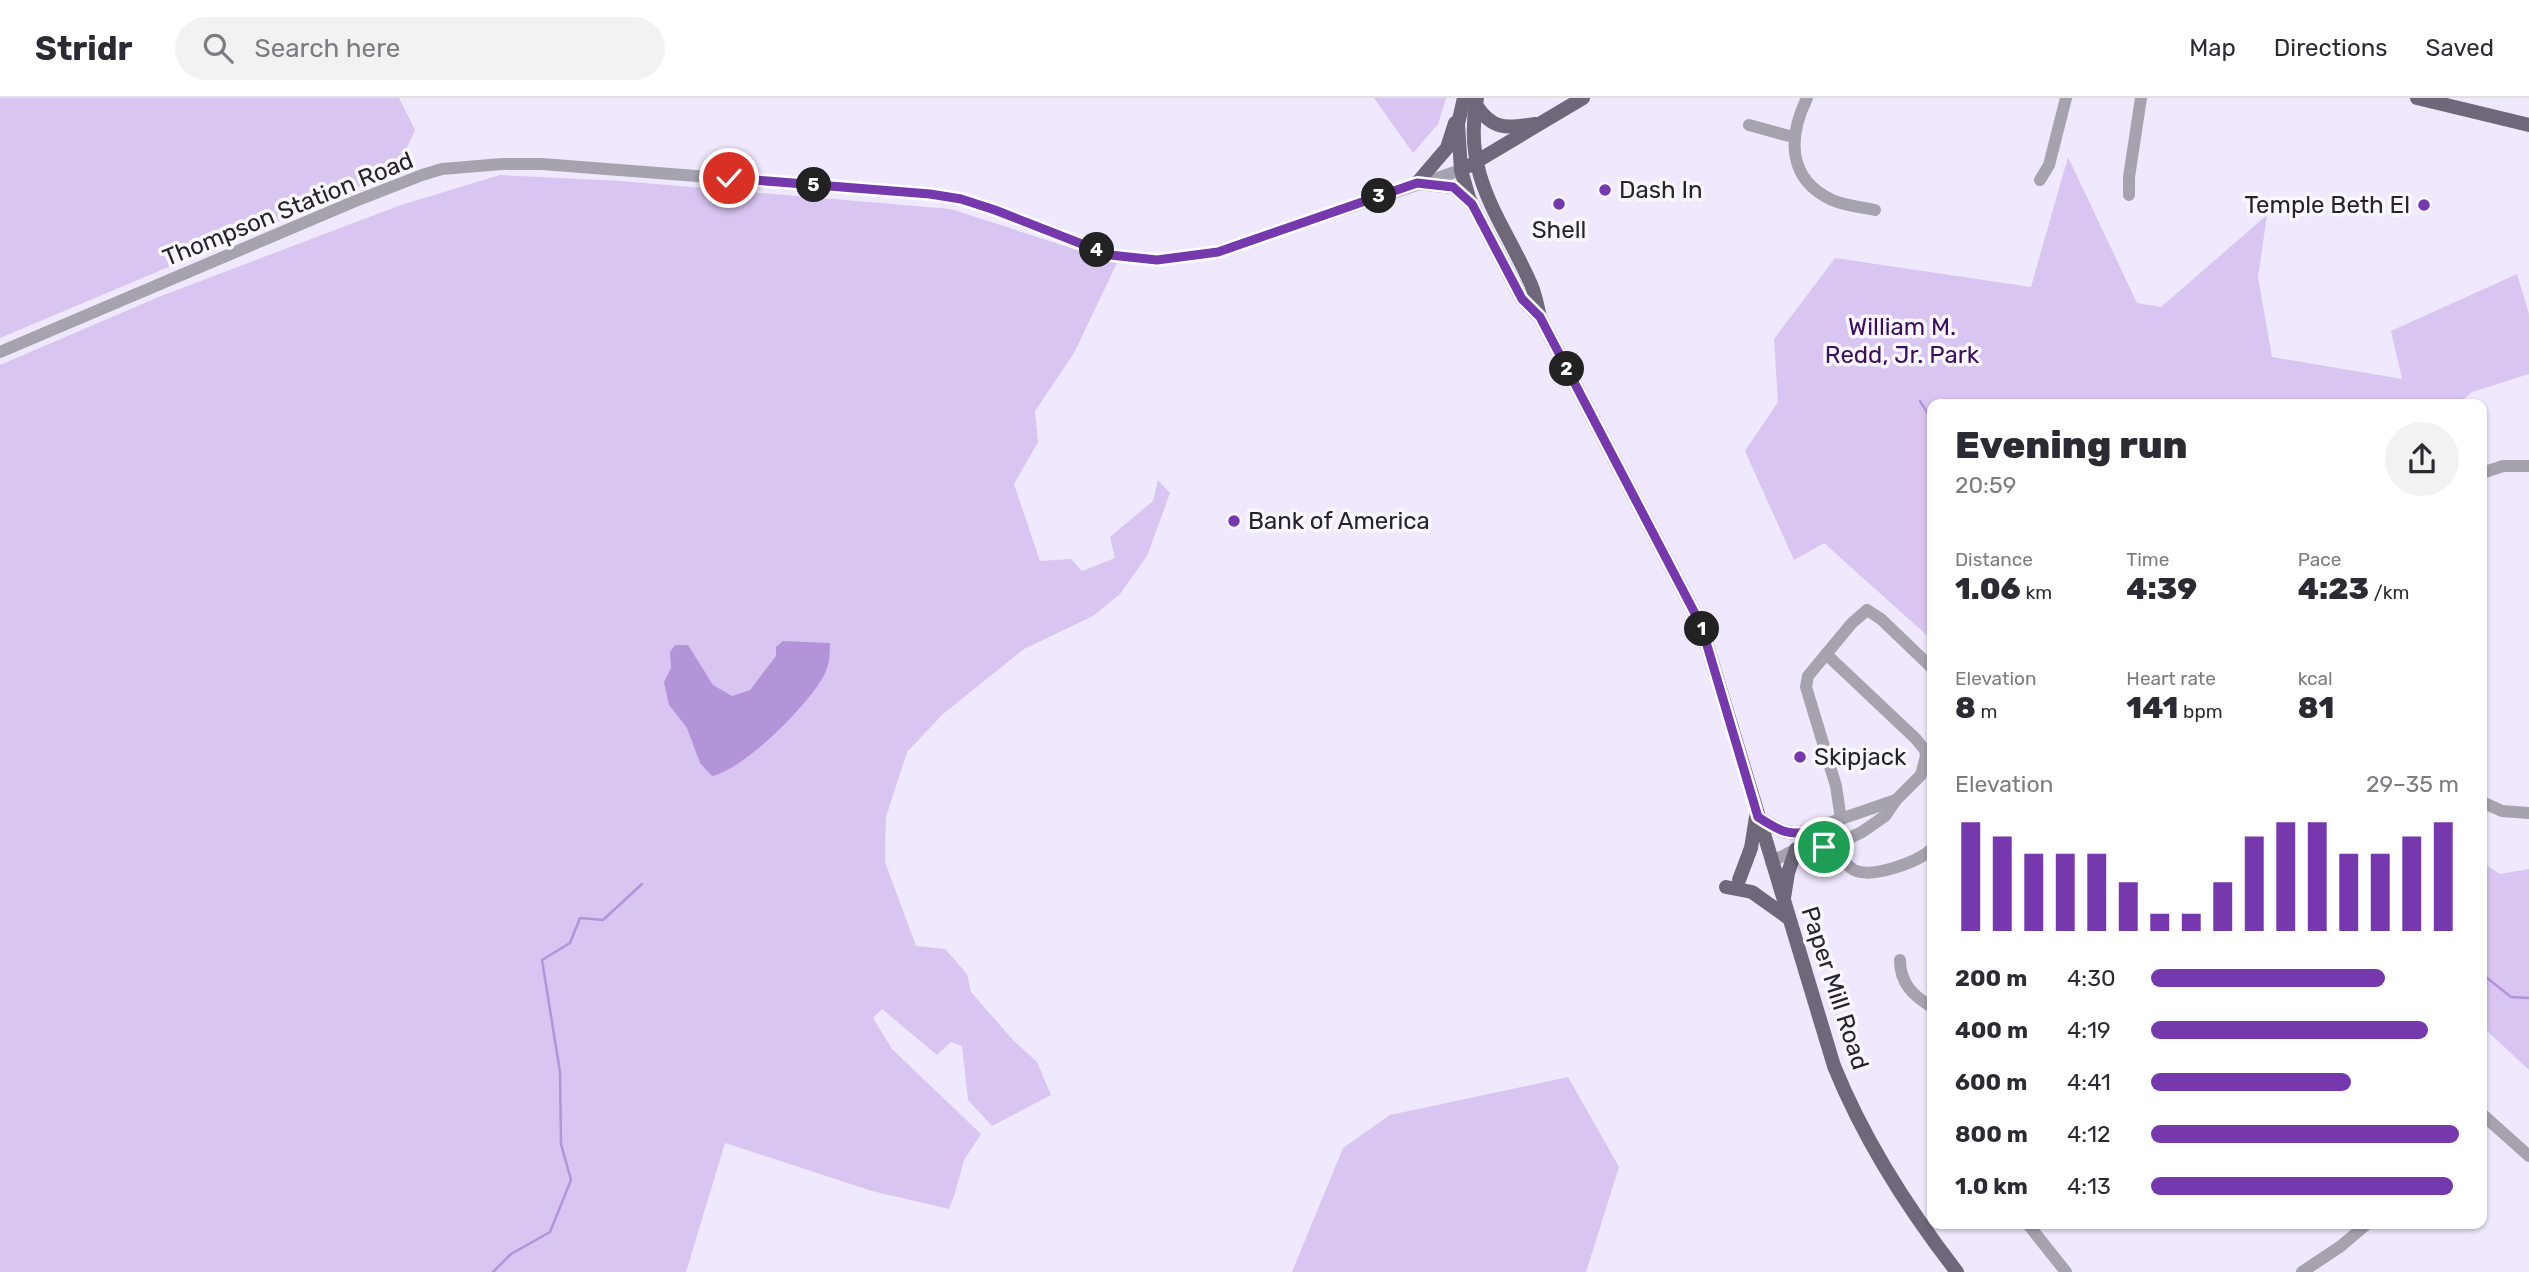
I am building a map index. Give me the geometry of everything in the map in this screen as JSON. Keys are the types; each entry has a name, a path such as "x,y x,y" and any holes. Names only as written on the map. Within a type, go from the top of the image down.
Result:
{"main road":[{"path":"1461,170 1583,98"},
{"path":"2417,98 2529,125"},
{"path":"1417,183 1447,148 1470,100 1484,118 1497,125 1508,128 1540,124"},
{"name":"Paper Mill Road","path":"1470,100 1476,162 1490,206 1531,283 1540,317 1701,625 1834,1066 1887,1169 1924,1228 1957,1272"},
{"name":"Paper Mill Road","path":"1470,100 1458,124 1461,170 1472,204 1522,299 1540,317"},
{"path":"1417,183 1453,187 1472,204"},
{"path":"1786,913 1733,883 1751,848 1757,815 1778,830 1794,835 1816,831"},
{"path":"1786,913 1784,894 1788,873 1801,847"}],"street":[{"path":"1807,98 1798,116 1793,138 1798,165 1807,180 1831,199 1846,205 1875,209"},
{"path":"2040,180 2049,165 2066,98"},
{"path":"2129,195 2129,177 2141,98"},
{"path":"1749,125 1793,138"},
{"name":"Thompson Station Road","path":"0,352 352,202 442,169 502,163 542,164 930,194 961,199 995,210 1110,255 1157,260 1218,252 1461,170"},
{"path":"2487,471 2503,466 2529,466"},
{"path":"1841,820 1836,786 1806,687 1808,677 1852,623 1867,610 1881,619 1927,663"},
{"path":"1801,847 1833,845 1862,832 1885,816 1896,800 1921,775 1926,756 1925,750 1877,700 1826,654"},
{"path":"1771,862 1801,847 1816,831 1896,800"},
{"path":"2487,804 2502,811 2529,813"},
{"path":"1833,845 1852,869 1863,873 1905,866 1927,852"},
{"path":"1900,960 1904,982 1927,1004"},
{"path":"2487,1118 2529,1156"},
{"path":"2032,1229 2066,1272"},
{"path":"2302,1272 2361,1229"}],"green space":[{"path":"0,98 399,98 415,130 396,171 0,338"},
{"path":"1374,98 1446,98 1438,124 1413,153"},
{"name":"William M. Redd, Jr. Park","path":"2068,157 2137,303 2161,307 2267,215 2258,277 2272,357 2402,379 2391,331 2517,274 2529,314 2529,374 2472,392 2464,399 1927,399 1927,636 1824,543 1794,560 1745,451 1778,402 1774,339 1835,258 2031,287"},
{"path":"500,175 621,181 951,209 1117,263 1074,353 1035,411 1038,442 1014,484 1040,561 1071,559 1082,571 1115,558 1110,537 1153,501 1158,480 1170,493 1147,556 1120,594 1093,616 1024,649 943,714 907,752 886,817 885,862 916,946 945,949 967,974 971,992 1013,1040 1037,1062 1051,1095 992,1126 968,1100 962,1046 951,1042 937,1055 882,1009 873,1018 892,1049 981,1134 964,1160 949,1209 872,1191 725,1143 686,1272 0,1272 0,365 161,296 401,205"},
{"path":"2487,865 2500,874 2529,869 2529,1070 2487,1031"},
{"path":"1568,1077 1619,1167 1586,1272 1292,1272 1343,1148 1390,1115"}],"shaded area":[{"path":"783,641 830,643 829,662 824,675 802,706 772,736 740,762 712,776 700,763 687,728 669,705 664,682 671,668 670,652 675,645 688,645 713,685 732,696 750,690 776,656 776,647"}],"waterway":[{"path":"1920,401 1927,412"},
{"path":"493,1272 511,1254 550,1232 571,1180 561,1144 560,1072 542,960 570,943 580,918 603,920 642,884"},
{"path":"2487,978 2511,997 2529,998"}],"place":[{"name":"Dash In","path":"1605,190"},
{"name":"Shell","path":"1559,204"},
{"name":"Temple Beth El","path":"2424,205"},
{"name":"Bank of America","path":"1234,521"},
{"name":"Skipjack","path":"1800,757"}],"route":[{"path":"729,178 930,194 961,199 1110,255 1157,260 1218,252 1417,183 1453,187 1472,204 1522,299 1540,317 1701,625 1758,817 1778,830 1794,835 1816,831 1806,844 1824,847"}]}
